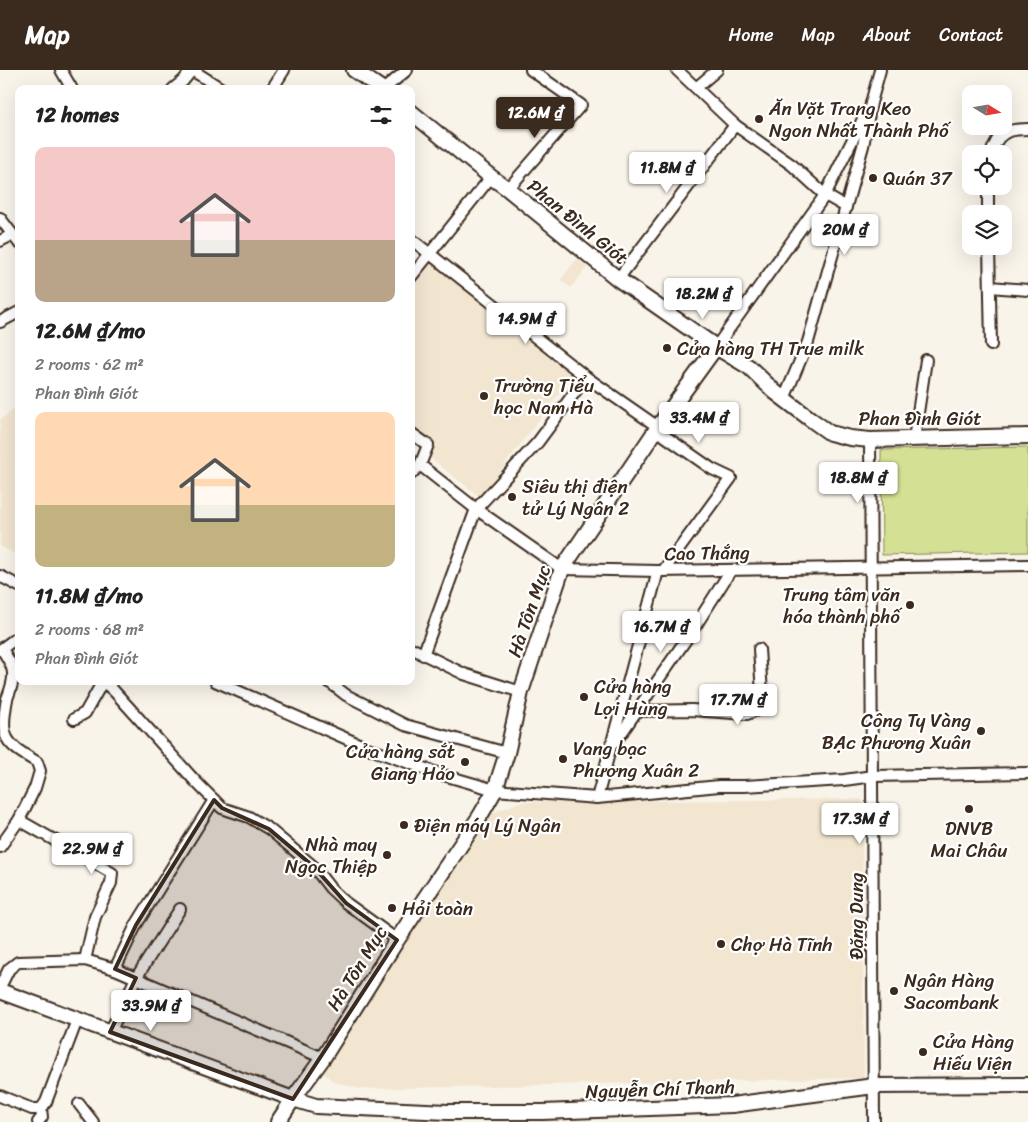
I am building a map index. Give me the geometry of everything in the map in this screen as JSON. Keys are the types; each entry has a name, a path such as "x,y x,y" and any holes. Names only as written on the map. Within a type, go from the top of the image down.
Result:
{"street":[{"path":"61,70 70,85"},
{"path":"178,85 192,70 216,85"},
{"path":"275,85 284,70"},
{"path":"388,85 407,70"},
{"path":"508,189 581,106 531,70"},
{"path":"677,70 736,125 792,165 825,195 846,207"},
{"path":"696,87 717,70"},
{"path":"784,399 808,342 863,146 880,70"},
{"path":"356,71 377,85"},
{"name":"Hà Tôn Mục","path":"278,1122 323,1058 495,790 507,753 520,692 562,569 657,428 825,195 872,103"},
{"name":"Phan Đình Giót","path":"415,115 618,279 716,347 749,367 784,399 830,433 870,440 1028,436"},
{"path":"618,279 736,125"},
{"path":"995,145 1001,135 1012,130 1028,129"},
{"path":"415,272 491,177"},
{"path":"0,218 15,239 0,241"},
{"path":"415,242 586,376 712,469 730,478 661,571 597,798"},
{"path":"989,255 991,345"},
{"path":"990,287 1028,290"},
{"path":"0,322 15,314"},
{"path":"914,439 926,360"},
{"path":"423,655 476,509 538,442 586,376"},
{"path":"415,436 428,445 420,464 415,470"},
{"name":"Đặng Dung","path":"870,440 874,1122"},
{"path":"420,464 476,509 562,569"},
{"name":"Cao Thắng","path":"562,569 661,571 1028,566"},
{"path":"611,748 696,625 731,570"},
{"path":"0,576 15,584"},
{"path":"0,847 19,820 35,788 40,771 36,762 19,752 5,740 1,732 0,723 13,681 14,671 1,649 15,639"},
{"path":"637,711 692,710 747,714 757,710 762,693 759,649"},
{"path":"415,650 464,674 520,692"},
{"path":"74,719 85,713 101,685"},
{"path":"107,685 222,808 249,817 269,829 313,866 330,888 346,904 397,940"},
{"path":"224,685 370,749 440,774 495,790 597,798 719,786 844,780 872,776 1028,773"},
{"path":"333,685 346,695 405,725 507,753"},
{"path":"115,969 136,925 214,800"},
{"path":"19,820 112,872 111,883 95,916 85,960"},
{"path":"110,1032 136,978 180,909"},
{"path":"0,989 9,970 18,962 85,960 115,969 323,1058"},
{"name":"Nguyễn Chí Thanh","path":"0,989 110,1032 316,1106 448,1117 542,1117 732,1105 874,1086 1028,1085"},
{"path":"38,1122 42,1117 42,1109 78,1020"},
{"path":"0,1096 32,1109 42,1109"},
{"path":"79,1104 93,1122"}],"highlighted area":[{"path":"214,800 222,808 269,829 313,866 346,903 397,940 293,1099 110,1032 136,978 115,969 136,925"}],"shaded area":[{"name":"Trường Tiểu học Nam Hà","path":"430,249 581,365 480,497 430,458 432,443 415,430 415,268"},
{"path":"577,259 587,267 571,288 560,280"},
{"path":"15,408 15,554 0,546 0,420"},
{"path":"862,799 864,1078 361,1089 334,1082 322,1072 482,826 482,817 520,802"}],"green space":[{"path":"1028,447 1028,552 882,555 881,450"}],"place":[{"name":"Ăn Vặt Trang Keo Ngon Nhất Thành Phố","path":"759,119"},
{"name":"Quán 37","path":"873,178"},
{"name":"Cửa hàng TH True milk","path":"667,348"},
{"name":"Trường Tiểu học Nam Hà","path":"484,396"},
{"name":"Siêu thị điện tử Lý Ngân 2","path":"512,497"},
{"name":"Trung tâm văn hóa thành phố","path":"910,605"},
{"name":"Cửa hàng Lợi Hùng","path":"584,697"},
{"name":"Công Ty Vàng BẠc Phương Xuân","path":"981,731"},
{"name":"Vang bạc Phương Xuân 2","path":"563,759"},
{"name":"Cửa hàng sắt Giang Hảo","path":"465,762"},
{"name":"DNVB Mai Châu","path":"969,809"},
{"name":"Điện máy Lý Ngân","path":"404,825"},
{"name":"Nhà may Ngọc Thiệp","path":"387,855"},
{"name":"Hải toàn","path":"392,908"},
{"name":"Chợ Hà Tĩnh","path":"721,944"},
{"name":"Ngân Hàng Sacombank","path":"894,991"},
{"name":"Cửa Hàng Hiếu Viện","path":"923,1052"}]}
